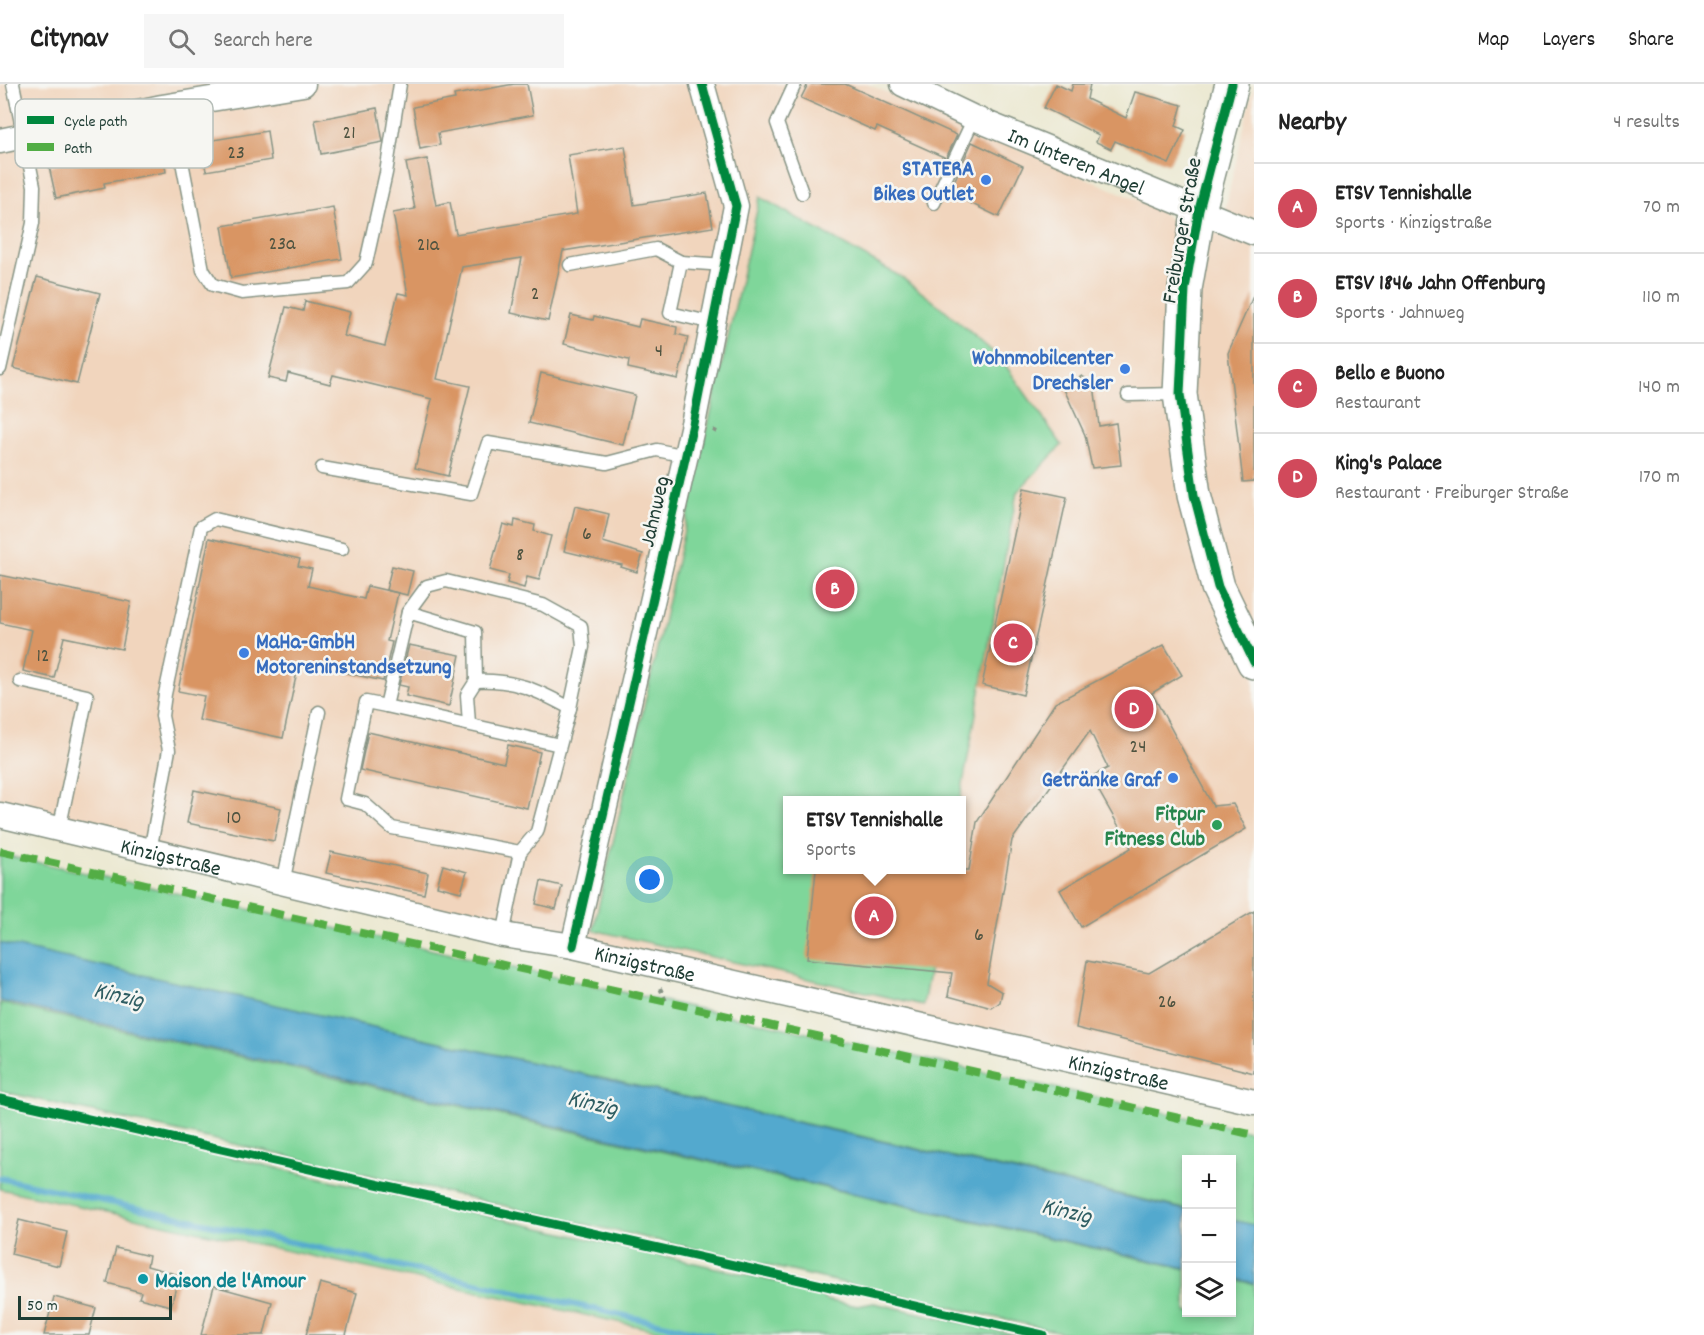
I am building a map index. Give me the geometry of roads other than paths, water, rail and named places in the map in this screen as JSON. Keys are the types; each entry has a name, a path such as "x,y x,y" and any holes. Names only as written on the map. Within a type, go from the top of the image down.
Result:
{"main road":[{"name":"Freiburger Straße","path":"1232,84 1199,210 1185,289 1180,394 1194,495 1218,587 1254,662"}],"street":[{"path":"209,99 303,84"},
{"name":"Jahnweg","path":"573,946 686,456 736,206 702,84"},
{"name":"Im Unteren Angel","path":"903,84 940,92 974,118 1254,233"},
{"name":"Kinzigstraße","path":"0,816 503,935 573,946 1254,1102"}],"lane":[{"path":"13,84 7,137 15,152"},
{"path":"183,168 203,270 213,285 242,293 348,283 366,263 386,173 400,84"},
{"path":"795,84 777,123 802,193"},
{"path":"934,203 974,118"},
{"path":"0,369 33,223 34,186 24,168"},
{"path":"570,265 656,249 681,262 725,265"},
{"path":"681,262 670,314 713,323"},
{"path":"1128,395 1180,394"},
{"path":"322,468 471,494 488,443 607,463 657,450 686,456"},
{"path":"150,851 169,750 162,717 165,694 201,527 215,519 342,549"},
{"path":"386,706 408,612 427,586 446,581 543,605 581,626 583,646 570,708 537,832 520,852 503,935"},
{"path":"408,612 475,632 476,681 468,695 469,724"},
{"path":"476,681 502,679 539,691 570,708"},
{"path":"20,681 87,696 59,830"},
{"path":"520,852 392,828 365,804 346,799 366,702 560,745"},
{"path":"282,883 319,712"}],"water":[{"name":"Kinzig","path":"0,943 1182,1209 1182,1267 0,1001"},
{"path":"1236,1221 1254,1225 1254,1283 1236,1279"}],"waterway":[{"path":"0,1178 712,1335"}],"place":[{"name":"STATERA Bikes Outlet","path":"986,180"},
{"name":"Wohnmobilcenter Drechsler","path":"1125,369"},
{"name":"ETSV 1846 Jahn Offenburg","path":"835,589"},
{"name":"Bello e Buono","path":"1013,643"},
{"name":"MaHa-GmbH Motoreninstandsetzung","path":"244,653"},
{"name":"King's Palace","path":"1134,709"},
{"name":"Getränke Graf","path":"1173,778"},
{"name":"Fitpur Fitness Club","path":"1217,825"},
{"name":"ETSV Tennishalle","path":"874,916"},
{"name":"Maison de l'Amour","path":"143,1279"}]}
